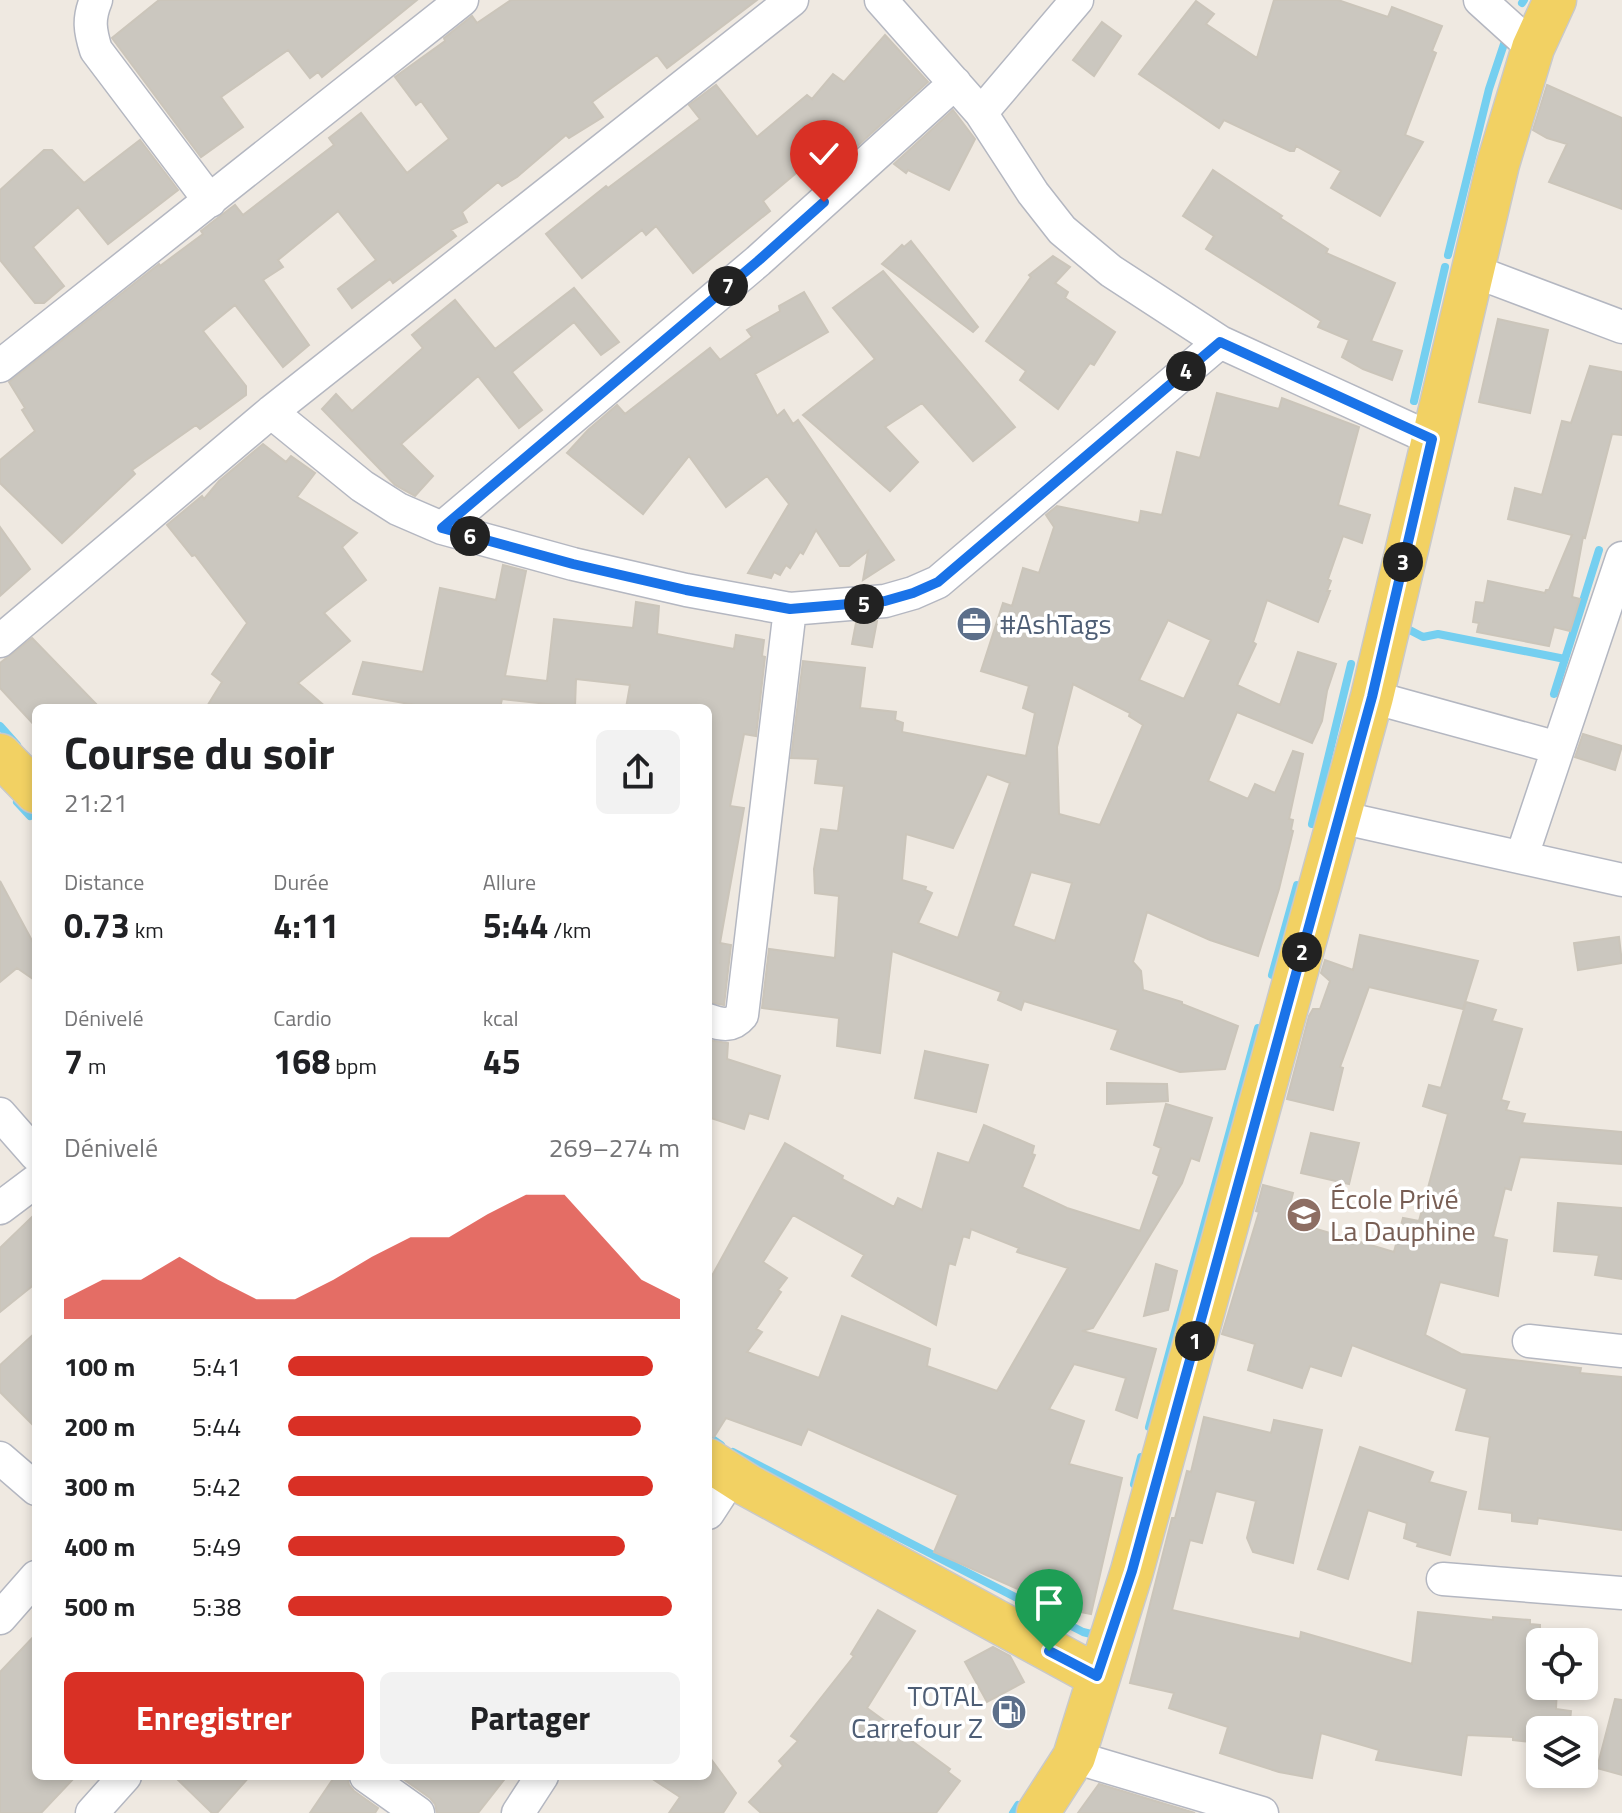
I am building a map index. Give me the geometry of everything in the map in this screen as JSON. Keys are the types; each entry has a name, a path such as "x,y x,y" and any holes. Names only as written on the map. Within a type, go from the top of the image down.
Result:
{"main road":[{"path":"1038,1813 1074,1757 1136,1555 1372,697 1498,164 1533,48 1555,0"},
{"path":"0,755 32,788"},
{"path":"720,1468 1097,1676"}],"street":[{"path":"96,0 89,30 96,50 210,201"},
{"path":"0,366 462,0"},
{"path":"0,641 271,412 792,0"},
{"path":"881,0 981,113 1033,193 1062,230 1111,271 1220,342 1432,439"},
{"path":"981,113 1077,0"},
{"path":"1480,0 1533,48"},
{"path":"442,528 758,261 955,83"},
{"path":"1471,270 1622,327"},
{"path":"271,412 362,486 398,509 442,528 686,590 790,609 885,601 938,582 1220,342"},
{"path":"1522,856 1622,558"},
{"path":"712,1021 728,1024 736,1022 742,1015 790,609"},
{"path":"1372,697 1558,748"},
{"path":"1339,817 1622,880"},
{"path":"0,1114 32,1150"},
{"path":"0,1208 32,1184"},
{"path":"1529,1341 1622,1351"},
{"path":"0,1458 32,1486"},
{"path":"712,1498 720,1468"},
{"path":"1443,1579 1622,1593"},
{"path":"0,1618 32,1582"},
{"path":"1074,1757 1262,1813"},
{"path":"92,1813 121,1780"},
{"path":"372,1780 418,1813"},
{"path":"518,1813 539,1780"}],"building":[{"path":"159,0 417,0 322,77 318,72 310,78 288,50 221,97 243,127 201,157 112,38"},
{"path":"511,0 757,0 667,68 657,55 592,102 603,117 569,138 566,135 517,177 502,186 498,182 462,212 467,222 451,230 456,236 393,283 390,279 352,308 338,289 376,260 338,211 278,260 283,267 263,280 309,345 283,367 235,305 203,331 246,386 246,395 200,429 196,425 132,470 135,474 62,543 0,483 0,460 35,431 9,382 159,264 203,234 201,231 235,205 243,215 334,145 329,138 361,113 407,173 449,139 421,101 416,105 395,77 445,41 444,38 472,16 477,23"},
{"path":"1274,0 1338,0 1388,17 1392,7 1442,26 1432,51 1436,53 1405,135 1423,142 1380,216 1331,188 1341,171 1296,146 1294,151 1290,151 1224,120 1219,128 1139,74 1196,1 1214,14 1206,24 1257,58"},
{"path":"1102,22 1121,36 1094,76 1073,60"},
{"path":"885,35 928,82 833,168 820,153 763,201 770,211 693,273 656,226 646,235 642,230 582,278 546,234 606,186 608,188 700,119 689,105 716,85 757,137 807,95 812,99 833,74 844,82"},
{"path":"1547,85 1622,118 1622,209 1549,182 1567,144 1533,130"},
{"path":"953,110 975,139 949,190 908,170 906,173 894,164"},
{"path":"140,140 178,190 108,244 78,207 33,247 64,286 44,303 35,303 0,260 0,190 44,150 52,150 84,183"},
{"path":"1213,170 1328,249 1326,253 1395,283 1371,341 1402,351 1392,380 1342,357 1349,340 1318,327 1321,321 1206,249 1214,236 1183,216"},
{"path":"911,241 978,327 973,332 882,264 902,245 904,247"},
{"path":"1053,256 1070,267 1055,283 1068,292 1065,298 1115,332 1094,365 1090,363 1058,409 1020,380 1026,371 986,341 1031,277 1029,275"},
{"path":"883,271 1015,427 973,461 922,403 885,427 918,462 890,491 803,415 875,359 833,308"},
{"path":"574,288 619,342 601,355 574,322 512,372 542,410 519,428 478,376 401,444 433,476 415,496 395,485 322,409 336,394 352,411 423,348 412,335 455,300 495,349"},
{"path":"804,292 828,332 755,374 777,416 784,410 793,424 798,420 894,560 863,580 868,551 849,566 840,566 816,530 803,554 800,552 790,568 786,565 780,575 774,572 771,578 748,573 789,504 767,476 726,507 689,456 643,514 567,453 617,405 625,414 710,348 720,360 752,337 747,330 780,311 779,306"},
{"path":"1498,319 1548,330 1530,413 1479,402"},
{"path":"1590,366 1622,372 1622,435 1612,434 1583,537 1572,597 1580,599 1570,631 1554,627 1549,646 1477,632 1479,623 1473,622 1476,602 1484,603 1488,581 1545,593 1549,590 1572,535 1508,519 1515,488 1542,495 1562,421 1571,423"},
{"path":"1217,393 1279,409 1282,398 1359,427 1338,505 1370,515 1362,543 1343,536 1328,579 1331,581 1327,591 1330,591 1318,622 1267,600 1253,642 1256,644 1237,685 1280,705 1298,652 1336,664 1322,721 1312,743 1237,712 1208,781 1248,799 1255,784 1275,793 1293,751 1303,754 1289,819 1293,820 1293,831 1258,956 1210,940 1147,912 1133,962 1141,971 1143,990 1182,1002 1238,1026 1225,1069 1180,1072 1111,1049 1118,1030 1024,1001 1021,1010 998,1000 1001,992 892,951 880,1053 837,1046 839,1018 762,1008 769,949 835,958 839,896 815,893 814,869 821,829 838,831 844,786 815,783 818,759 791,758 803,661 865,668 860,708 896,712 895,720 903,723 902,732 1026,756 1035,713 1023,708 1029,686 981,671 1003,603 1012,606 1023,568 1039,573 1054,527 1046,515 1057,506 1139,523 1141,511 1162,515 1177,452 1200,458","holes":["1168,620 1211,640 1184,699 1139,680","1073,684 1130,713 1129,716 1143,725 1100,825 1059,814 1057,747","987,774 1010,783 958,938 918,923 932,893 925,890 926,887 902,880 906,834 953,848","1031,872 1072,883 1055,941 1013,926"]},
{"path":"263,444 286,462 291,456 315,473 297,497 357,533 342,547 366,580 324,613 350,641 298,683 322,704 208,704 222,682 212,674 247,623 195,555 192,556 167,525 202,496 204,499 219,481"},
{"path":"0,527 30,569 0,596"},
{"path":"503,565 526,571 505,676 547,681 554,619 633,628 636,602 659,606 657,634 734,649 736,635 764,640 762,656 765,657 756,736 744,734 730,806 744,808 720,943 731,945 724,1005 712,1003 712,704 627,704 630,685 576,679 575,704 502,699 501,704 409,704 353,694 363,662 423,672 440,588 496,600"},
{"path":"877,621 872,647 852,644 856,623"},
{"path":"32,638 96,704 32,704 32,723 0,688 0,663"},
{"path":"1583,734 1622,746 1615,770 1575,757"},
{"path":"0,881 32,941 32,978 17,968 0,982"},
{"path":"1360,935 1478,961 1463,1009 1369,987 1340,1067 1343,1068 1333,1110 1287,1099 1309,1016 1313,1009 1320,1009 1330,981 1321,973 1325,960 1353,970"},
{"path":"1619,937 1622,963 1578,970 1574,943"},
{"path":"1466,1002 1496,1010 1492,1021 1522,1029 1501,1100 1509,1102 1506,1110 1525,1114 1522,1123 1622,1132 1622,1164 1520,1157 1511,1190 1505,1188 1493,1237 1507,1240 1498,1296 1440,1282 1425,1335 1461,1354 1581,1368 1580,1373 1622,1377 1622,1530 1538,1518 1537,1524 1512,1521 1512,1513 1479,1509 1490,1437 1456,1430 1467,1389 1352,1345 1341,1376 1310,1366 1302,1388 1248,1370 1255,1344 1222,1334 1259,1212 1256,1211 1263,1185 1293,1193 1286,1220 1394,1252 1403,1218 1419,1221 1448,1114 1423,1106 1429,1085 1441,1088"},
{"path":"712,1041 728,1043 727,1059 780,1076 768,1119 749,1113 744,1129 712,1118"},
{"path":"925,1051 988,1065 976,1112 915,1098"},
{"path":"1107,1083 1167,1084 1168,1101 1107,1104"},
{"path":"1166,1104 1212,1118 1199,1161 1191,1158 1182,1183 1093,1328 1082,1331 1156,1349 1137,1418 1116,1410 1126,1378 1074,1364 1049,1409 1084,1421 1069,1464 1122,1478 1091,1614 1061,1608 934,1552 958,1495 808,1429 801,1445 726,1418 712,1437 712,1276 785,1143 894,1207 898,1198 922,1210 938,1153 969,1163 984,1125 1034,1146 1032,1154 1035,1155 1022,1187 1067,1208 1140,1231 1159,1176 1153,1173 1161,1148 1154,1145","holes":["793,1215 864,1255 852,1276 936,1325 949,1263 955,1265 963,1236 969,1238 971,1229 1019,1248 1017,1252 1068,1268 997,1391 927,1366 930,1349 842,1316 819,1378 747,1352 762,1332 756,1329 787,1278 763,1262"]},
{"path":"1311,1133 1359,1143 1349,1184 1301,1173"},
{"path":"1558,1203 1622,1208 1622,1279 1595,1275 1599,1255 1554,1251"},
{"path":"32,1217 32,1286 0,1312 0,1248"},
{"path":"1156,1264 1177,1271 1168,1310 1144,1316"},
{"path":"32,1336 32,1424 0,1392 0,1365"},
{"path":"1204,1417 1271,1433 1274,1420 1322,1430 1293,1563 1253,1552 1247,1538 1256,1501 1216,1491 1202,1543 1190,1540 1172,1610 1300,1639 1301,1632 1412,1664 1418,1612 1493,1620 1493,1617 1530,1620 1530,1624 1540,1625 1540,1628 1526,1628 1526,1700 1556,1700 1556,1709 1571,1711 1570,1716 1526,1716 1526,1741 1513,1740 1513,1737 1467,1735 1461,1775 1376,1760 1379,1750 1321,1733 1312,1778 1279,1772 1220,1753 1228,1727 1169,1708 1174,1693 1130,1683 1172,1518 1175,1518 1187,1471 1191,1472"},
{"path":"1360,1447 1433,1472 1429,1482 1466,1492 1450,1555 1417,1546 1418,1543 1404,1538 1407,1523 1368,1510 1348,1579 1318,1569"},
{"path":"878,1610 915,1631 867,1708 950,1769 948,1772 960,1781 936,1813 761,1813 749,1802 783,1766 779,1761 798,1741 791,1736 854,1656 851,1654"},
{"path":"32,1638 32,1780 72,1780 41,1813 0,1813 0,1672"},
{"path":"993,1647 1010,1656 1024,1682 987,1702 965,1662"},
{"path":"1615,1699 1622,1700 1622,1775 1598,1768"},
{"path":"712,1760 736,1793 723,1813 669,1813 680,1797 654,1780 712,1780"},
{"path":"178,1780 246,1780 217,1813 212,1813"},
{"path":"332,1780 348,1780 354,1791 378,1808 375,1813 310,1813"},
{"path":"405,1780 504,1780 478,1813 437,1813 430,1798"},
{"path":"1099,1784 1195,1813 1078,1813"}],"waterway":[{"path":"1448,255 1489,89 1504,44"},
{"path":"1414,401 1445,267"},
{"path":"1554,694 1599,550"},
{"path":"1402,626 1423,637 1438,634 1565,659"},
{"path":"1312,824 1351,664"},
{"path":"0,726 17,745"},
{"path":"17,802 30,816"},
{"path":"1272,975 1297,885"},
{"path":"1149,1427 1258,1028"},
{"path":"712,1439 721,1445"},
{"path":"733,1452 1083,1632 1091,1634 1097,1628"},
{"path":"1134,1484 1141,1457"},
{"path":"1013,1813 1018,1805"}],"place":[{"name":"#AshTags","path":"974,624"},
{"name":"École Privé La Dauphine","path":"1304,1215"},
{"name":"TOTAL Carrefour Z","path":"1009,1712"}],"route":[{"path":"824,202 442,528 573,564 686,590 790,609 885,601 938,582 1220,342 1432,439 1372,697 1132,1571 1097,1676 1049,1651"}]}
